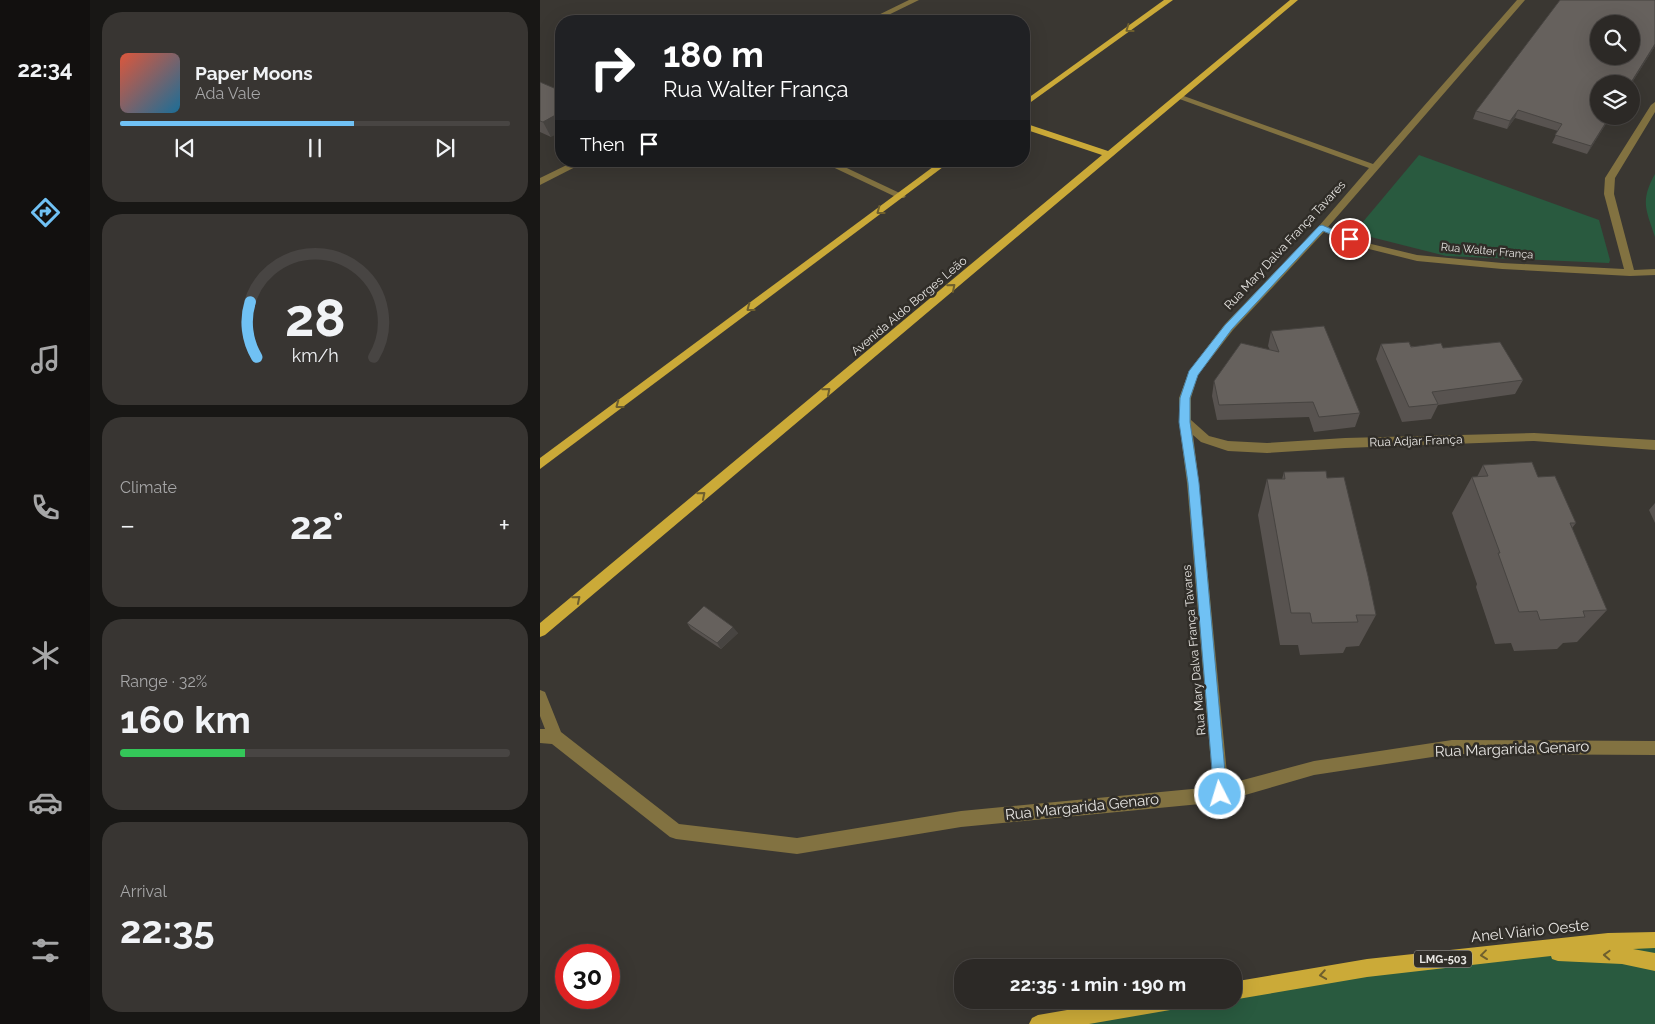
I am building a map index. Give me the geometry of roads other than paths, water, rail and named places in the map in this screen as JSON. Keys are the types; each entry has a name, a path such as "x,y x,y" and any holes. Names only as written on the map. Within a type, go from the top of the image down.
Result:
{"main road":[{"path":"1030,101 1169,0"},
{"name":"Avenida Aldo Borges Leão","path":"540,631 1294,0"},
{"path":"1030,128 1110,155"},
{"path":"540,464 939,167"},
{"name":"Anel Viário Oeste","path":"1242,988 1367,968 1608,941 1655,940"},
{"path":"1514,951 1622,956 1655,962"},
{"path":"1038,1024 1124,1009"}],"street":[{"path":"883,15 915,0"},
{"name":"Rua Mary Dalva França Tavares","path":"1220,794 1193,483 1184,422 1185,398 1193,374 1228,327 1322,228 1521,0"},
{"path":"1178,98 1374,168"},
{"path":"1630,273 1609,194 1610,178 1655,105"},
{"path":"540,182 571,167"},
{"path":"837,167 901,196"},
{"name":"Rua Walter França","path":"1322,228 1364,245 1417,258 1502,266 1630,273 1655,272"},
{"name":"Rua Adjar França","path":"1184,422 1204,439 1228,446 1267,448 1345,443 1534,438 1655,446"},
{"path":"540,697 547,736"},
{"name":"Rua Margarida Genaro","path":"547,736 676,831 796,846 961,819 1220,794 1314,768 1452,748 1655,748"}]}
